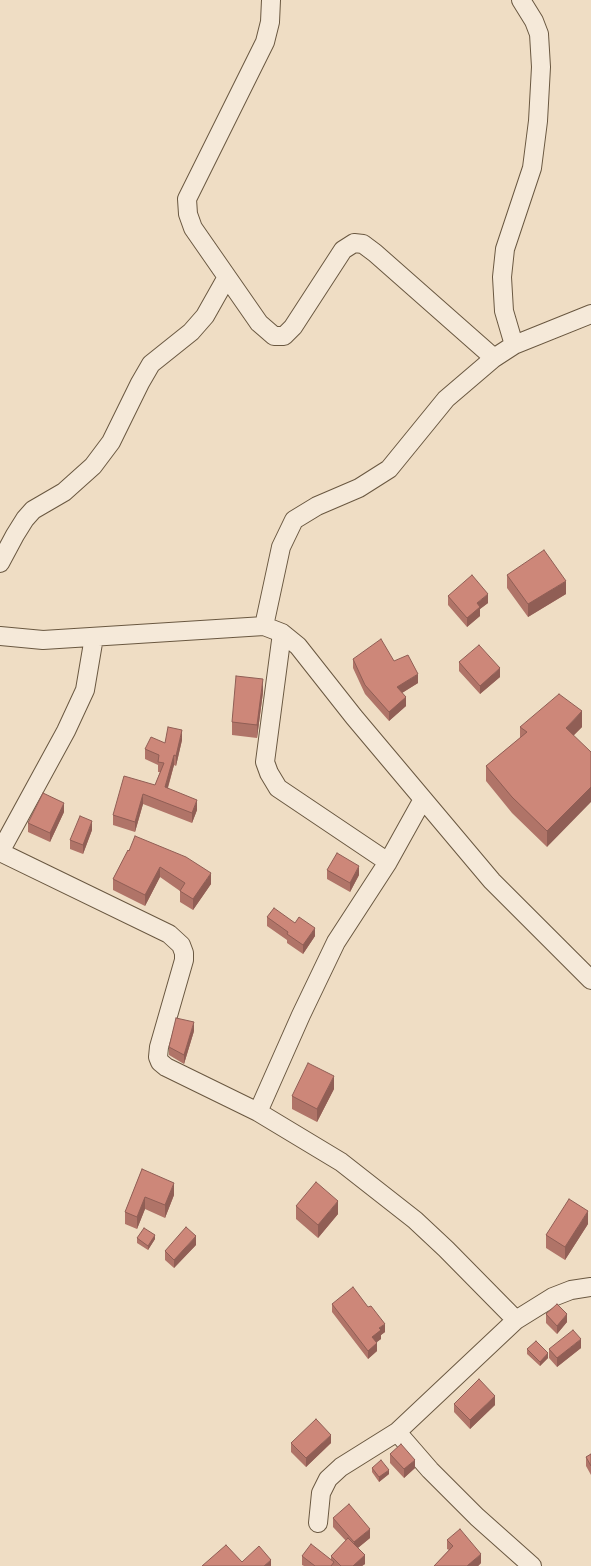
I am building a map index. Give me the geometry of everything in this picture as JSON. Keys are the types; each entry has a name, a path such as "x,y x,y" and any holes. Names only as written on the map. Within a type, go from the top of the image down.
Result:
{"street":[{"path":"271,0 270,22 265,42 187,199 188,214 192,228 259,323 274,336 284,336 294,327 343,250 354,243 363,244 375,253 494,358"},
{"path":"514,346 504,311 502,278 505,249 532,168 538,121 541,67 539,34 534,21 521,0"},
{"path":"0,563 25,519 34,510 64,492 93,466 111,442 151,364 191,332 205,316 227,277"},
{"path":"264,626 281,547 294,520 316,506 359,488 389,469 446,399 494,358 514,346 591,314"},
{"path":"0,636 43,640 264,626 282,633 298,646 354,717 492,881 591,980"},
{"path":"282,633 265,762 269,773 278,788 388,862"},
{"path":"94,637 85,690 66,731 0,852 169,934 180,945 184,952 184,960 159,1047 158,1057 160,1062 166,1067 258,1112 341,1162 415,1220 516,1320"},
{"path":"258,1112 336,942 388,862 423,799"},
{"path":"318,1523 320,1493 328,1479 341,1467 396,1432 516,1320 553,1297 572,1290 591,1287"},
{"path":"396,1432 470,1511 532,1566"}],"building":[{"path":"544,550 566,581 528,604 507,575"},
{"path":"472,575 488,594 477,603 480,607 467,618 448,596"},
{"path":"381,639 394,661 408,655 418,674 397,687 406,697 389,712 365,685 353,659"},
{"path":"479,645 500,668 480,686 459,662"},
{"path":"236,676 263,679 257,725 232,722"},
{"path":"559,694 582,711 566,728 591,752 591,787 547,831 512,797 486,766 527,732 520,727"},
{"path":"168,727 182,730 176,756 174,755 165,787 197,800 192,813 143,794 135,822 113,815 124,776 155,785 164,763 158,762 159,755 145,749 151,737 165,743"},
{"path":"43,793 64,803 50,833 28,823"},
{"path":"80,816 92,821 83,845 70,840"},
{"path":"135,836 186,857 211,873 193,899 180,891 185,883 160,867 145,895 113,879"},
{"path":"337,853 359,866 350,883 327,870"},
{"path":"274,908 295,923 299,917 315,928 303,945 267,917"},
{"path":"176,1018 194,1022 184,1055 169,1047"},
{"path":"308,1063 334,1076 317,1109 292,1096"},
{"path":"142,1169 174,1183 165,1205 145,1197 137,1217 125,1212"},
{"path":"316,1182 338,1201 318,1225 296,1206"},
{"path":"569,1199 588,1211 565,1247 546,1235"},
{"path":"186,1227 196,1236 174,1260 165,1251"},
{"path":"144,1228 155,1235 148,1246 137,1238"},
{"path":"353,1287 368,1307 371,1306 385,1324 372,1337 377,1343 368,1351 332,1304"},
{"path":"557,1304 567,1314 557,1326 546,1314"},
{"path":"573,1330 581,1339 557,1358 549,1349"},
{"path":"536,1341 548,1353 540,1362 527,1349"},
{"path":"479,1379 495,1396 470,1420 454,1404"},
{"path":"316,1419 331,1435 306,1458 291,1443"},
{"path":"401,1444 415,1460 404,1469 390,1454"},
{"path":"591,1454 591,1466 586,1457"},
{"path":"381,1460 389,1470 379,1477 372,1468"},
{"path":"349,1504 370,1529 354,1542 333,1518"},
{"path":"460,1529 481,1554 467,1566 434,1566 453,1546 447,1540"},
{"path":"348,1538 365,1555 353,1566 341,1566 331,1556"},
{"path":"311,1544 334,1562 331,1566 315,1566 302,1556"},
{"path":"226,1545 242,1562 259,1546 271,1560 264,1566 202,1566"}]}
